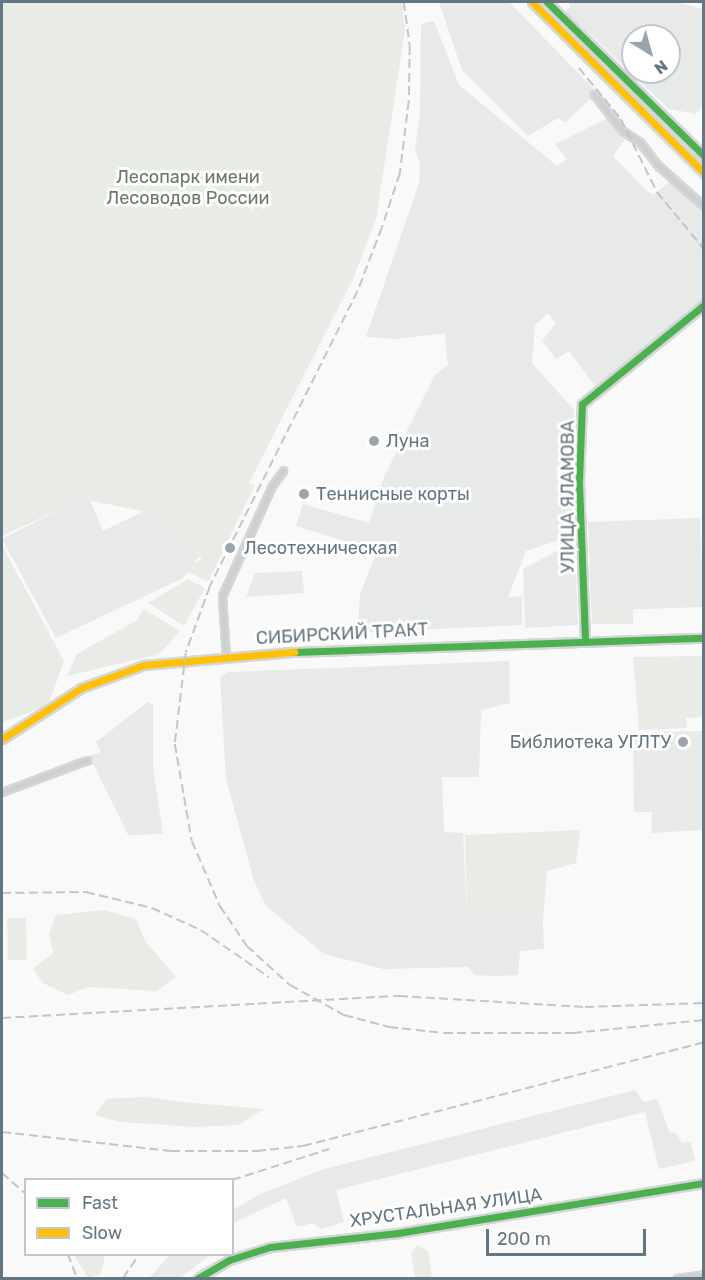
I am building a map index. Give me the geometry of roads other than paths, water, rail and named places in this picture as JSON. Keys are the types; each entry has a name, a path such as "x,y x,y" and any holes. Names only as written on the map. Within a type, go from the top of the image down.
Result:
{"main road":[{"path":"532,2 704,173"},
{"path":"547,2 704,156"},
{"name":"УЛИЦА ЯЛАМОВА","path":"585,639 579,481 582,404 704,305"},
{"name":"СИБИРСКИЙ ТРАКТ","path":"2,739 25,728 81,688 111,674 144,665 342,648 585,639 704,638"},
{"name":"ХРУСТАЛЬНАЯ УЛИЦА","path":"198,1278 229,1260 270,1247 398,1233 704,1183"}],"street":[{"path":"594,94 623,131 640,142 659,166 704,206"},
{"path":"226,657 222,596 272,486 283,471"},
{"path":"2,792 87,760"},
{"path":"677,1278 704,1274"}],"railway":[{"path":"404,2 410,46 409,101 400,174 382,228 358,291 210,587 186,653 175,744 192,841 220,906 247,946 290,985 344,1015 389,1027 444,1033 573,1033 704,1020"},
{"path":"579,68 621,119 657,192 704,249"},
{"path":"2,893 86,892 152,908 201,930 269,977"},
{"path":"2,1018 399,996 585,1007 704,1003"},
{"path":"2,1132 171,1151 257,1151 303,1146 704,1042"},
{"path":"234,1179 329,1149"},
{"path":"2,1173 24,1192"},
{"path":"69,1256 77,1278"},
{"path":"123,1278 138,1256"}],"place":[{"name":"Луна","path":"374,441"},
{"name":"Теннисные корты","path":"304,494"},
{"name":"Лесотехническая","path":"230,548"},
{"name":"Библиотека УГЛТУ","path":"683,742"}],"park label":[{"name":"Лесопарк имени Лесоводов России","path":"188,188"}]}
